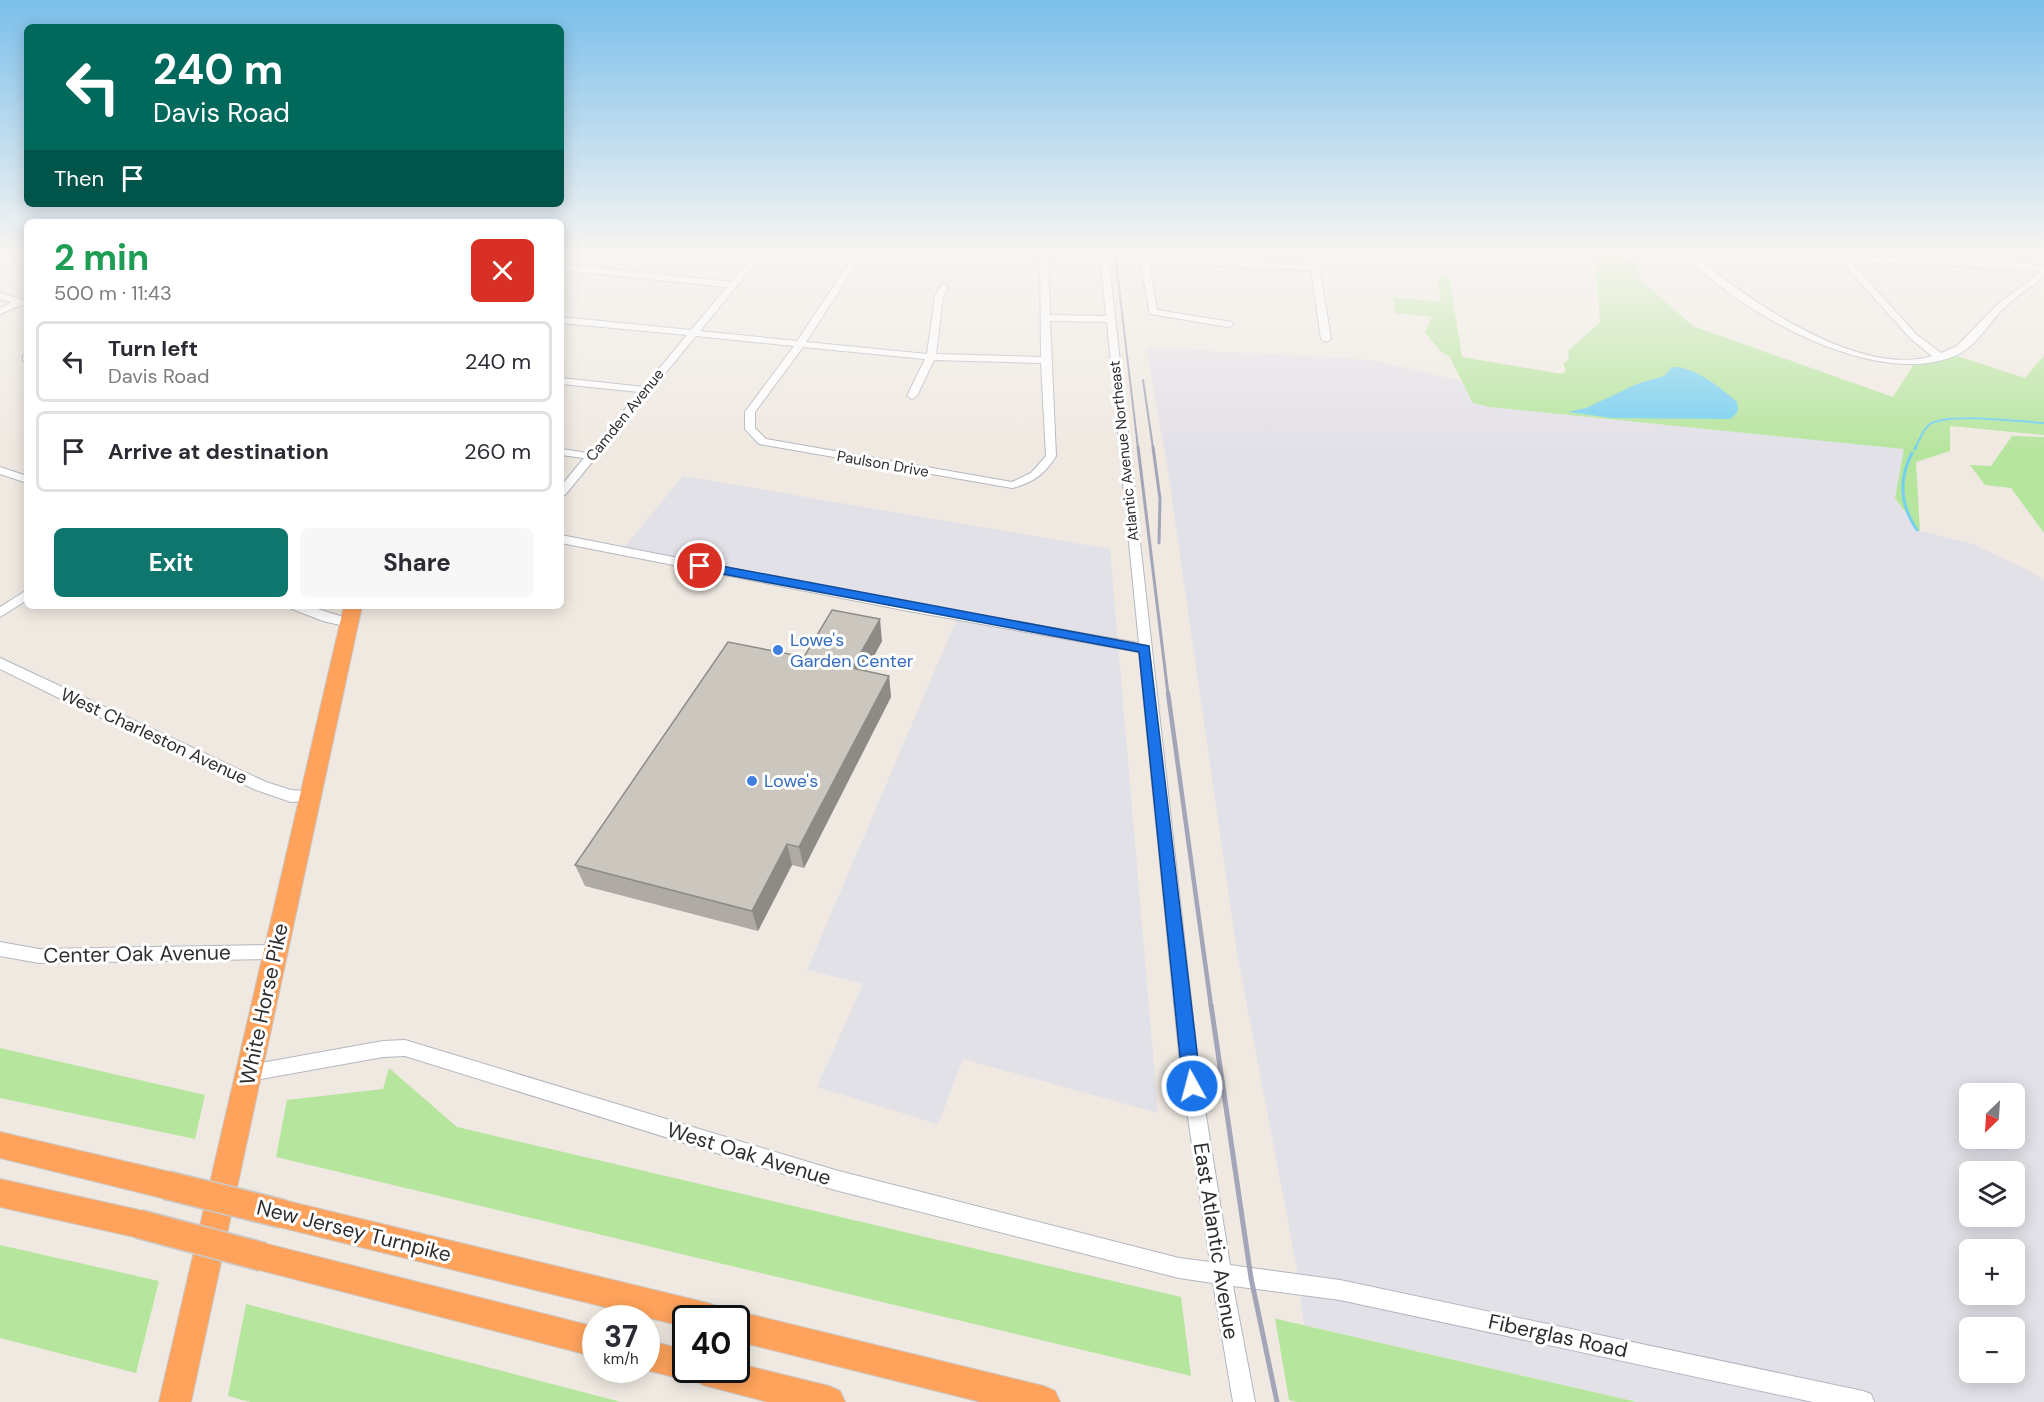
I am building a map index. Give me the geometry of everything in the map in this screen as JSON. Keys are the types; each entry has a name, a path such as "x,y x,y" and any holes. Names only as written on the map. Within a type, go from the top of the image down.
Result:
{"highway":[{"name":"White Horse Pike","path":"175,1402 351,614"},
{"name":"New Jersey Turnpike","path":"0,1145 672,1309"},
{"path":"0,1193 139,1224 582,1338"},
{"path":"750,1329 1044,1402"},
{"path":"750,1382 829,1402"}],"street":[{"name":"Camden Avenue","path":"564,489 703,319"},
{"path":"800,345 817,319"},
{"path":"912,396 931,357 936,319"},
{"path":"564,320 931,357 1046,360 1046,319"},
{"name":"Atlantic Avenue Northeast","path":"1110,319 1145,649"},
{"path":"1200,319 1229,324"},
{"path":"1323,319 1326,339"},
{"path":"1773,319 1803,333 1883,360 1908,364 1929,362 1957,352 1988,319"},
{"path":"1898,319 1914,337 1941,358"},
{"name":"Paulson Drive","path":"800,345 750,412 750,426 763,442 977,481 1012,485 1024,483 1043,468 1051,456 1046,360"},
{"path":"564,381 645,390"},
{"path":"564,452 591,456"},
{"path":"0,470 24,479"},
{"path":"564,539 908,607 1145,649"},
{"path":"0,614 24,596"},
{"path":"304,609 327,618 351,614"},
{"name":"East Atlantic Avenue","path":"1145,649 1190,1072 1244,1402"},
{"name":"West Charleston Avenue","path":"0,663 70,698 261,786 291,796 312,796"},
{"name":"Center Oak Avenue","path":"0,949 39,956 275,952"},
{"name":"West Oak Avenue","path":"250,1073 383,1049 405,1048 835,1180 1179,1268 1251,1278"},
{"name":"Fiberglas Road","path":"1251,1278 1340,1290 1863,1402"}],"shaded area":[{"path":"1146,347 1373,360 1462,381 1473,403 1490,407 1905,449 1895,498 1917,530 1973,544 2044,580 2044,1402 1637,1402 1304,1325 1296,1264 1237,953 1167,465"},
{"path":"683,476 1110,549 1158,1113 963,1059 938,1124 817,1087 863,984 807,970 958,616 622,550"}],"green space":[{"path":"1431,319 1456,319 1462,357 1562,374 1566,370 1563,364 1569,359 1568,351 1600,322 1600,319 1685,319 1693,326 1893,397 1914,364 1951,354 2025,378 2044,355 2044,435 1950,426 1950,451 1916,462 1920,532 1895,498 1904,449 1490,407 1473,403 1449,356 1441,352 1425,332"},
{"path":"2012,436 2044,437 2044,533 2011,488 1985,485 1970,465 1991,466"},
{"path":"0,1048 205,1095 195,1139 0,1098"},
{"path":"389,1068 457,1127 1181,1297 1191,1376 276,1157 287,1100 383,1089"},
{"path":"0,1245 159,1281 136,1373 0,1338"},
{"path":"246,1304 621,1402 250,1402 228,1396"},
{"path":"1275,1318 1637,1402 1297,1402 1289,1400"}],"water":[{"path":"1672,367 1689,370 1715,385 1737,402 1738,411 1732,418 1727,419 1612,418 1568,412 1586,408 1637,384 1664,376"}],"building":[{"name":"Lowe's","path":"832,610 880,619 852,668 889,676 799,847 787,844 752,911 575,865 728,642 804,657"}],"waterway":[{"path":"1915,448 1928,426 1939,420 1968,418 2044,423"},
{"path":"1912,453 1904,473 1903,492 1907,511 1917,530"}],"railway":[{"path":"1123,319 1138,448"},
{"path":"1143,380 1153,448"},
{"path":"1138,447 1168,694"},
{"path":"1153,447 1160,499 1159,543"},
{"path":"1168,693 1211,1006"},
{"path":"1211,1005 1251,1278 1277,1402"}],"place":[{"name":"Lowe's Garden Center","path":"778,650"},
{"name":"Lowe's","path":"752,781"}],"route":[{"path":"700,566 908,607 1145,649 1192,1086"}]}
